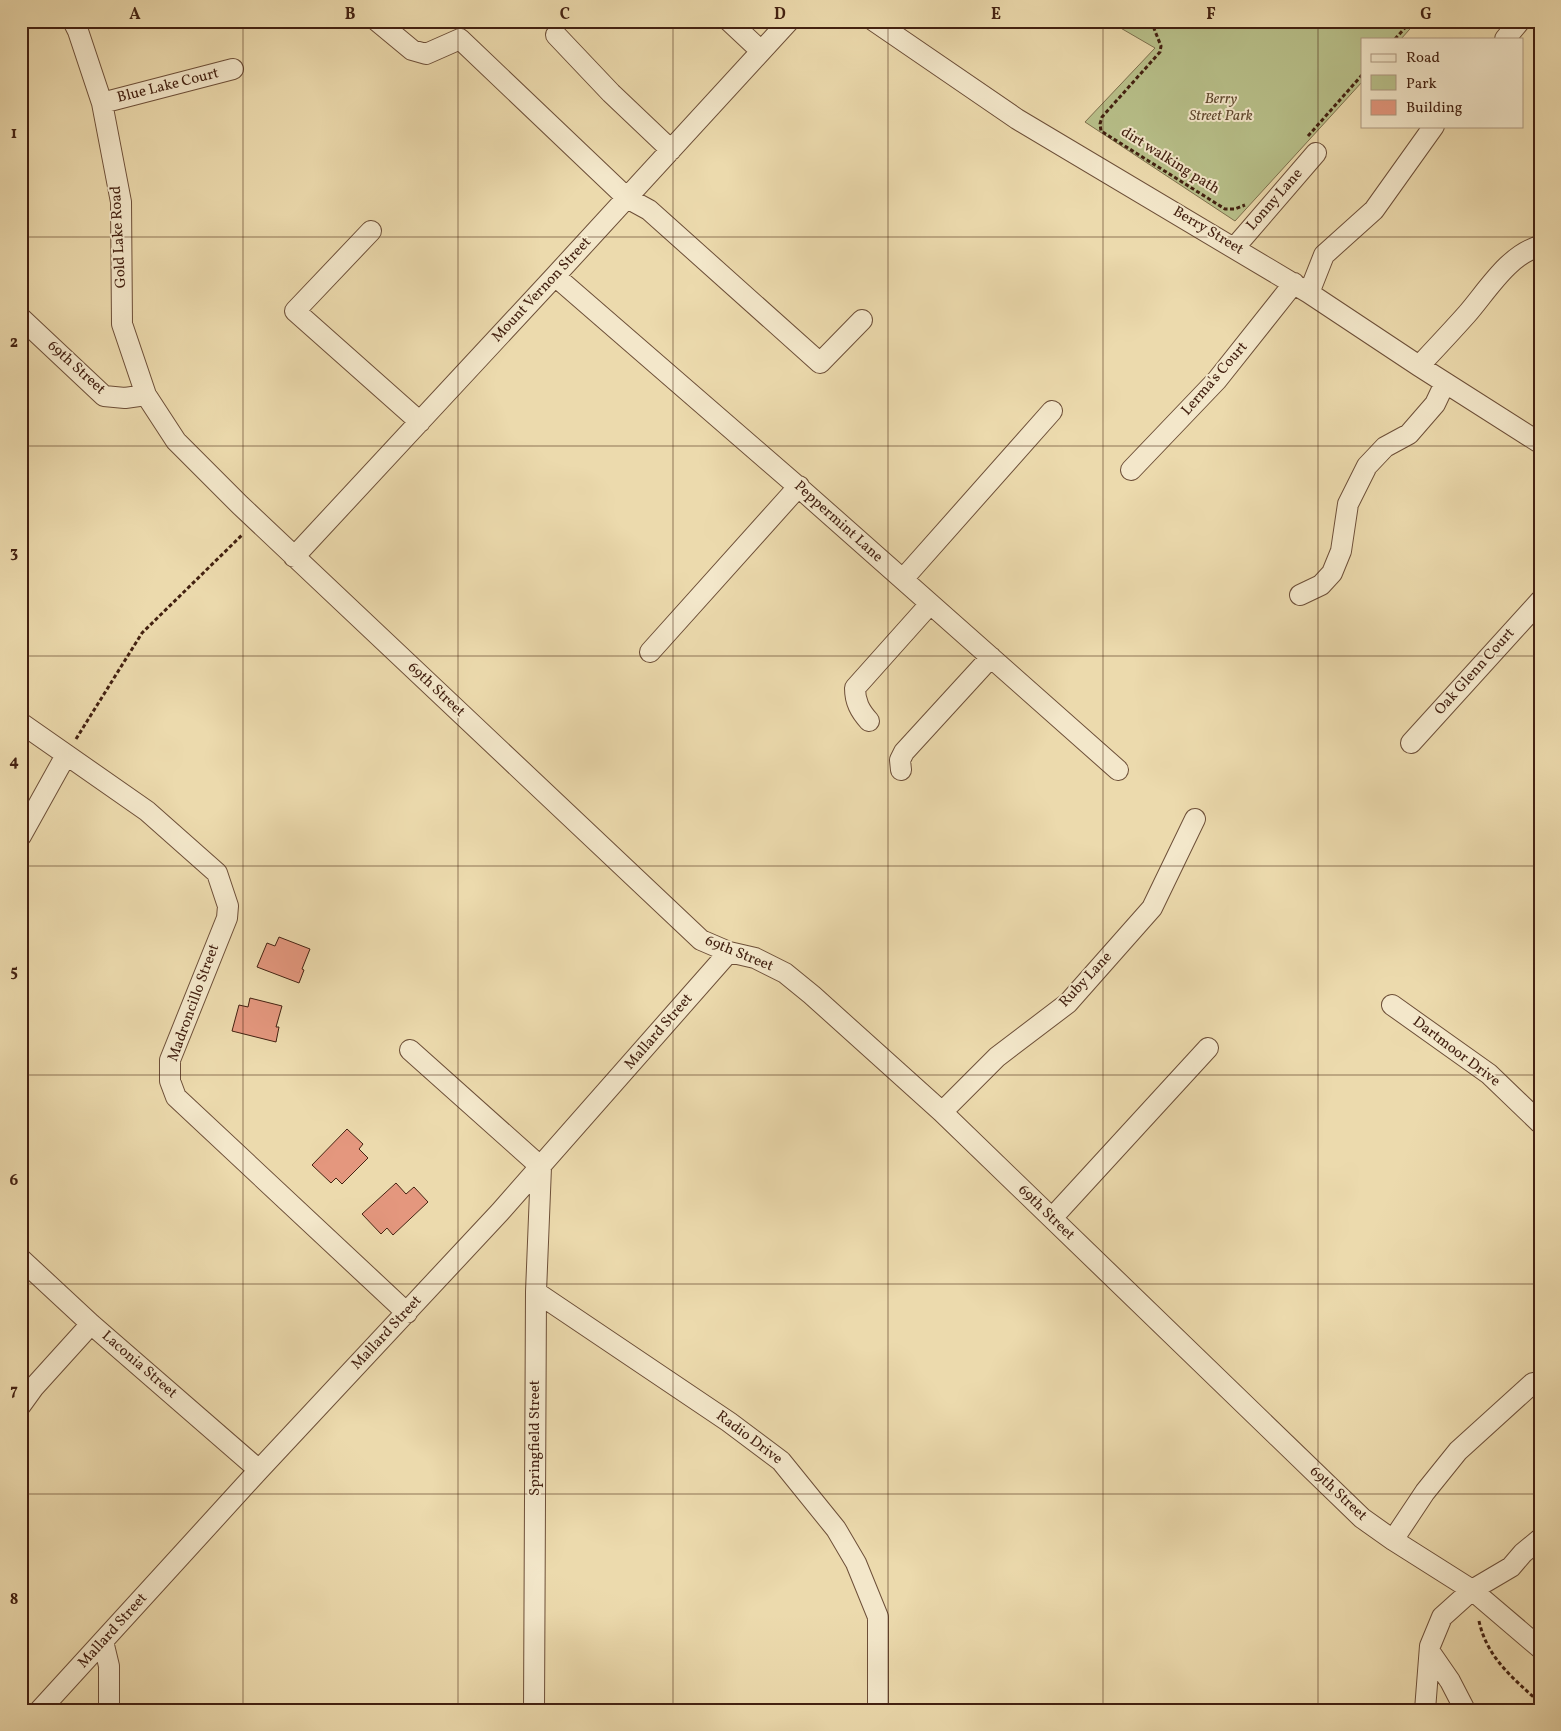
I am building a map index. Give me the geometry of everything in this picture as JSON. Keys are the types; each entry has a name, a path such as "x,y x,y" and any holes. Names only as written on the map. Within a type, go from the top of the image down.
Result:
{"street":[{"name":"Gold Lake Road","path":"73,21 102,102 121,202 122,324 146,396"},
{"path":"377,21 412,50 426,54 460,39 627,198 649,210 820,363 862,320"},
{"path":"729,21 761,51"},
{"name":"Mount Vernon Street","path":"294,557 556,276 789,21"},
{"name":"Berry Street","path":"874,21 1017,119 1302,288 1445,383 1540,443"},
{"path":"556,35 611,93 671,150"},
{"name":"Blue Lake Court","path":"102,102 233,70"},
{"name":"Lerma's Court","path":"1130,470 1302,288 1324,255 1374,210 1433,128"},
{"name":"Lonny Lane","path":"1235,247 1309,147"},
{"path":"371,232 295,311 420,422"},
{"path":"1419,366 1467,314 1509,264 1534,247 1540,246"},
{"name":"Peppermint Lane","path":"556,276 798,486 1118,770"},
{"name":"69th Street","path":"21,318 104,396 125,398 146,396 176,441 256,521 701,940 729,952 755,958 785,973 812,995 942,1112 1362,1518 1472,1590 1540,1648"},
{"path":"1300,595 1321,585 1332,573 1341,551 1348,504 1367,466 1384,447 1408,434 1435,404 1445,383"},
{"path":"903,579 1052,411"},
{"path":"650,652 798,486"},
{"name":"Oak Glenn Court","path":"1411,743 1540,601"},
{"path":"869,721 855,700 855,688 930,604"},
{"path":"901,770 900,760 904,752 991,657"},
{"name":"Madroncillo Street","path":"21,723 147,811 216,873 228,906 227,918 170,1060 170,1081 176,1098 407,1313"},
{"path":"21,836 66,755"},
{"name":"Ruby Lane","path":"942,1112 997,1057 1068,1003 1152,908 1195,819"},
{"name":"Mallard Street","path":"40,1710 259,1470 541,1167 729,952"},
{"name":"Dartmoor Drive","path":"1392,1005 1490,1074 1540,1123"},
{"path":"1052,1218 1208,1048"},
{"path":"410,1050 541,1167"},
{"name":"Springfield Street","path":"534,1710 536,1292 541,1167"},
{"name":"Laconia Street","path":"21,1259 91,1324 259,1470"},
{"name":"Radio Drive","path":"536,1292 782,1460 836,1529 856,1563 878,1617 878,1710"},
{"path":"21,1405 34,1387 91,1324"},
{"path":"1393,1540 1425,1492 1458,1452 1533,1383"},
{"path":"1425,1710 1430,1646 1442,1617 1472,1590 1511,1567 1523,1553 1540,1539"},
{"path":"103,1641 109,1666 109,1710"},
{"path":"1430,1652 1450,1681 1465,1710"}],"path":[{"name":"dirt walking path","path":"1151,21 1161,46 1160,52 1102,117 1101,131 1225,209 1235,209 1244,206 1250,199"},
{"path":"1396,38 1411,21"},
{"path":"1309,147 1361,76"},
{"path":"66,755 142,633 256,521"},
{"path":"1472,1590 1482,1635 1499,1664 1540,1703"}],"green space":[{"name":"Berry Street Park","path":"1113,21 1417,21 1402,38 1361,38 1361,83 1235,221 1085,122 1155,48 1112,23"}],"building":[{"path":"279,937 310,949 299,983 257,967 267,943 275,946"},
{"path":"250,998 282,1006 276,1027 279,1027 276,1042 232,1031 239,1005 248,1007"},
{"path":"347,1129 363,1144 359,1149 368,1158 342,1184 336,1178 331,1183 312,1165"},
{"path":"396,1183 406,1194 414,1187 428,1202 393,1235 387,1228 381,1234 362,1214"}]}
